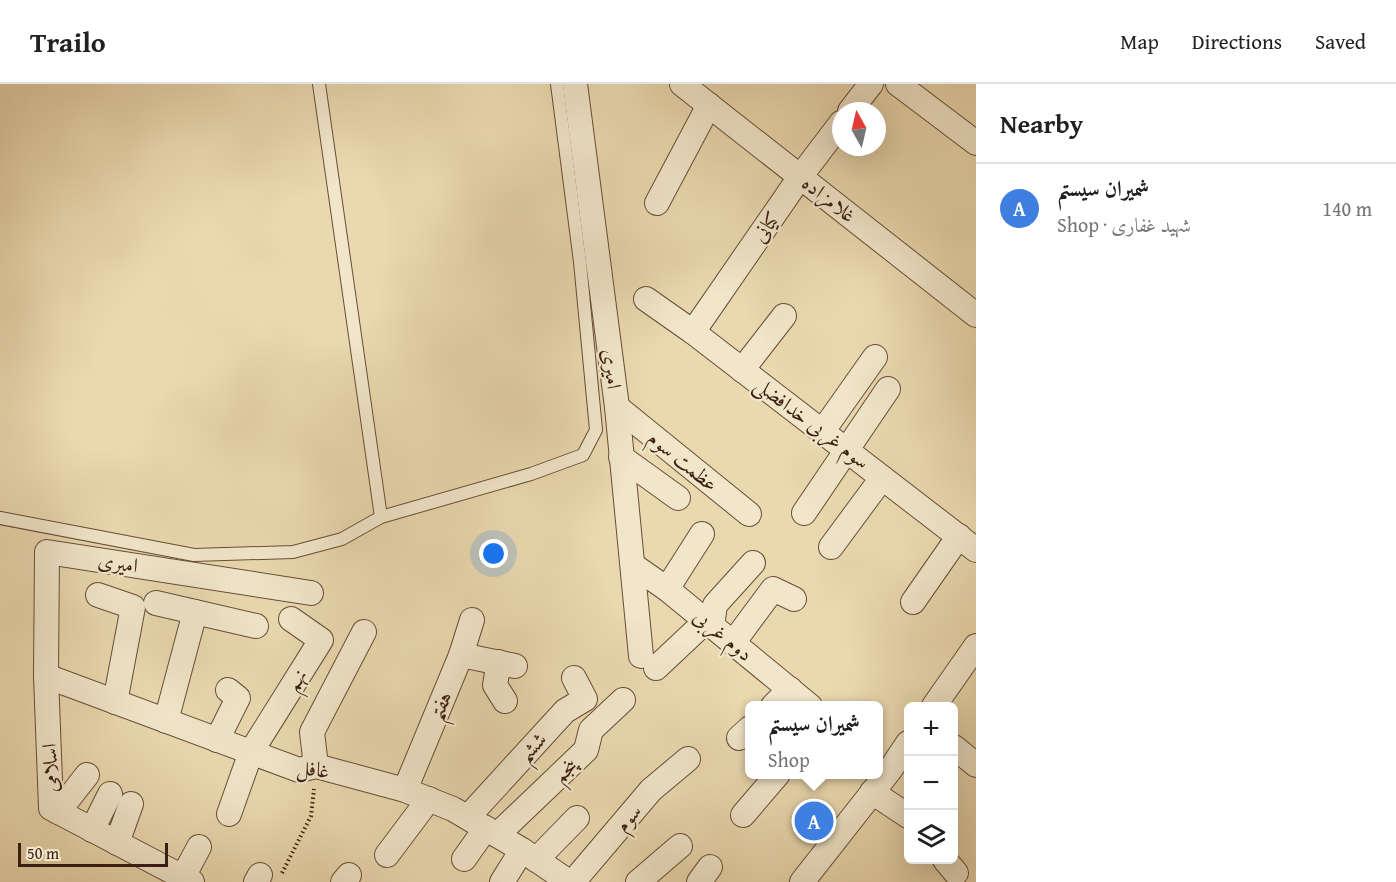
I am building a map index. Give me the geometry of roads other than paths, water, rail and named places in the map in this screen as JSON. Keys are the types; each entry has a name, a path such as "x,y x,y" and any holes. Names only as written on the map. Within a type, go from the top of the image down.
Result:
{"street":[{"name":"امیری","path":"575,84 617,407 634,566 649,662 709,624"},
{"name":"غلامزاده","path":"682,84 976,315"},
{"path":"857,102 871,84"},
{"path":"898,84 976,143"},
{"path":"657,203 709,105"},
{"name":"کیانی","path":"693,332 800,177 832,135"},
{"name":"سوم غربی خدافضلی","path":"646,299 693,332 967,543"},
{"path":"742,370 784,316"},
{"path":"822,432 876,357"},
{"path":"804,513 888,389"},
{"name":"عظمت سوم","path":"617,407 749,514"},
{"path":"621,457 678,498"},
{"path":"831,547 882,478"},
{"path":"667,589 702,534"},
{"path":"913,602 967,543"},
{"name":"امیری","path":"46,676 47,552 311,593"},
{"path":"709,624 715,605 753,563"},
{"name":"دوم غربی","path":"634,566 667,589 733,643 781,697 796,701"},
{"path":"733,643 773,589 794,599"},
{"path":"98,595 133,608 115,702"},
{"path":"156,603 256,626"},
{"path":"166,721 195,612"},
{"name":"نهم","path":"251,752 321,640 291,619"},
{"name":"هفتم","path":"405,790 416,743 461,655 472,620"},
{"path":"316,766 312,732 364,632"},
{"path":"937,702 976,646"},
{"path":"461,655 507,664 495,685 505,701"},
{"name":"غافل","path":"46,676 299,770 316,766 405,790 429,799 484,826 571,882"},
{"name":"اسلامی","path":"46,676 51,808 187,880"},
{"name":"ششم","path":"484,826 565,711 585,699 573,678"},
{"path":"217,740 238,698 228,690"},
{"name":"پنجم","path":"484,826 586,750 591,730 623,700"},
{"path":"884,766 904,748"},
{"path":"958,750 976,765"},
{"path":"230,814 251,752"},
{"name":"سوم","path":"571,882 651,790 688,759"},
{"path":"58,812 87,776"},
{"path":"743,815 774,779"},
{"path":"813,879 872,792 878,779"},
{"path":"872,792 904,813"},
{"path":"92,830 120,799 117,843"},
{"path":"387,855 429,799"},
{"path":"501,882 529,855 577,818"},
{"path":"464,858 484,826"},
{"path":"638,882 680,846"},
{"path":"187,880 199,847"}],"lane":[{"path":"319,84 381,517"},
{"path":"0,518 194,555 293,552 342,539 381,517 531,474 583,455 596,430 580,262 557,84"}],"place":[{"name":"شمیران سیستم","path":"814,821"}]}
